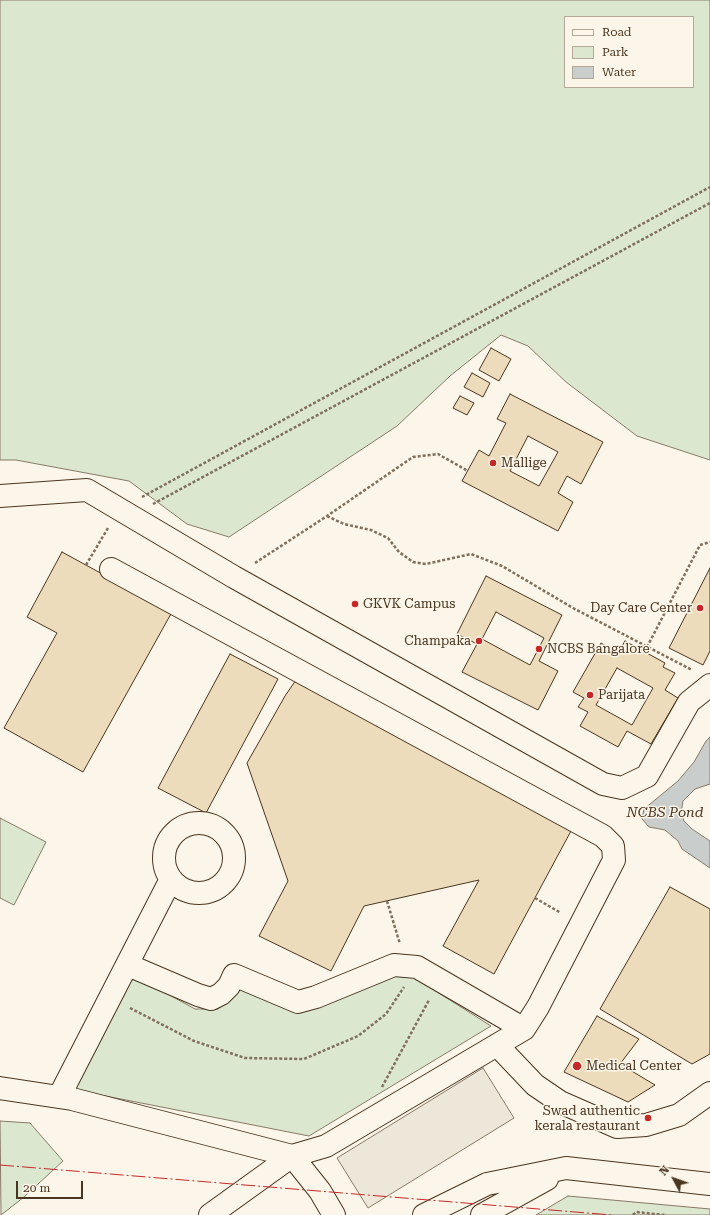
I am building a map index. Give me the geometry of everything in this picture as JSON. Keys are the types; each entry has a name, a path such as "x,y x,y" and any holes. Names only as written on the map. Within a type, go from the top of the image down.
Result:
{"main road":[{"path":"0,496 87,490 234,577 602,784 622,788 646,776 703,679"},
{"path":"111,569 603,836 613,846 614,860 538,1007 524,1029 326,1146 292,1156 210,1215"},
{"path":"59,1097 171,879"},
{"path":"128,965 198,995 211,998 221,994 229,986 234,975 298,1002 316,997 394,965 411,966 440,980 524,1029"},
{"path":"497,1045 534,1085 560,1102 617,1127 646,1124 679,1114 710,1093"},
{"path":"0,1088 72,1099 292,1156 320,1191 334,1215"},
{"path":"482,1215 566,1168"},
{"path":"424,1215 487,1184 566,1168 710,1184"}],"path":[{"path":"86,565 119,509 710,187"},
{"path":"147,507 710,203"},
{"path":"234,577 413,457 438,454 468,471"},
{"path":"327,516 344,524 371,530 388,538 399,552 413,562 426,564 471,554 502,566 573,608 647,647 703,679"},
{"path":"647,647 700,545 710,542"},
{"path":"535,898 580,924"},
{"path":"110,998 194,1040 245,1058 304,1059 358,1036 386,1014 411,966 388,901"},
{"path":"379,1091 440,980"},
{"path":"633,1215 636,1212 664,1215"}],"green space":[{"path":"0,0 710,0 710,460 637,436 566,382 528,346 501,335 450,376 397,426 229,537 187,524 129,481 16,460 0,460"},
{"path":"0,818 46,842 14,905 0,898"},
{"path":"133,975 195,1009 218,1009 234,996 241,987 301,1011 392,976 412,976 491,1026 309,1136 70,1089"},
{"path":"0,1121 30,1123 63,1161 24,1197 1,1215"},
{"path":"568,1196 710,1209 710,1215 536,1215"}],"shaded area":[{"path":"483,1068 514,1118 368,1208 337,1158"}],"water":[{"name":"NCBS Pond","path":"710,737 710,784 695,789 683,801 681,813 684,821 692,829 710,841 710,868 682,849 678,841 665,830 649,827 642,819 644,809 678,781 694,762 706,741"}],"building":[{"path":"491,348 511,359 499,381 479,370"},
{"path":"472,373 490,383 483,397 464,387"},
{"name":"Mallige","path":"510,394 603,442 581,484 567,476 558,493 573,502 558,531 462,481 479,450 489,456 506,423 497,419","holes":["528,436 558,452 539,486 510,471"]},
{"path":"460,396 474,403 467,415 453,408"},
{"path":"62,552 172,612 83,772 4,728 57,633 27,617"},
{"name":"Day Care Center","path":"710,568 710,651 703,665 669,648"},
{"name":"Champaka","path":"486,576 562,615 539,661 558,671 538,710 462,672 477,644 457,634","holes":["496,612 544,638 530,665 482,639"]},
{"name":"Parijata","path":"625,641 665,663 663,667 675,673 665,690 678,698 651,744 627,731 618,747 580,726 588,712 578,707 584,698 573,692 601,643 618,653","holes":["617,668 653,688 632,725 596,705"]},
{"path":"230,654 278,679 206,813 158,788"},
{"path":"296,680 571,831 494,974 443,946 479,880 364,906 331,971 259,936 288,881 247,763 285,696"},
{"path":"670,887 710,909 710,1054 692,1064 600,1009"},
{"path":"597,1016 639,1039 620,1064 655,1085 628,1102 564,1072"}],"power":[{"path":"0,1165 612,1215"}],"place":[{"name":"Mallige","path":"493,463"},
{"name":"GKVK Campus","path":"355,604"},
{"name":"Day Care Center","path":"700,608"},
{"name":"Champaka","path":"479,641"},
{"name":"NCBS Bangalore","path":"539,649"},
{"name":"Parijata","path":"590,695"},
{"name":"Medical Center","path":"577,1066"},
{"name":"Swad authentic kerala restaurant","path":"648,1118"}]}
